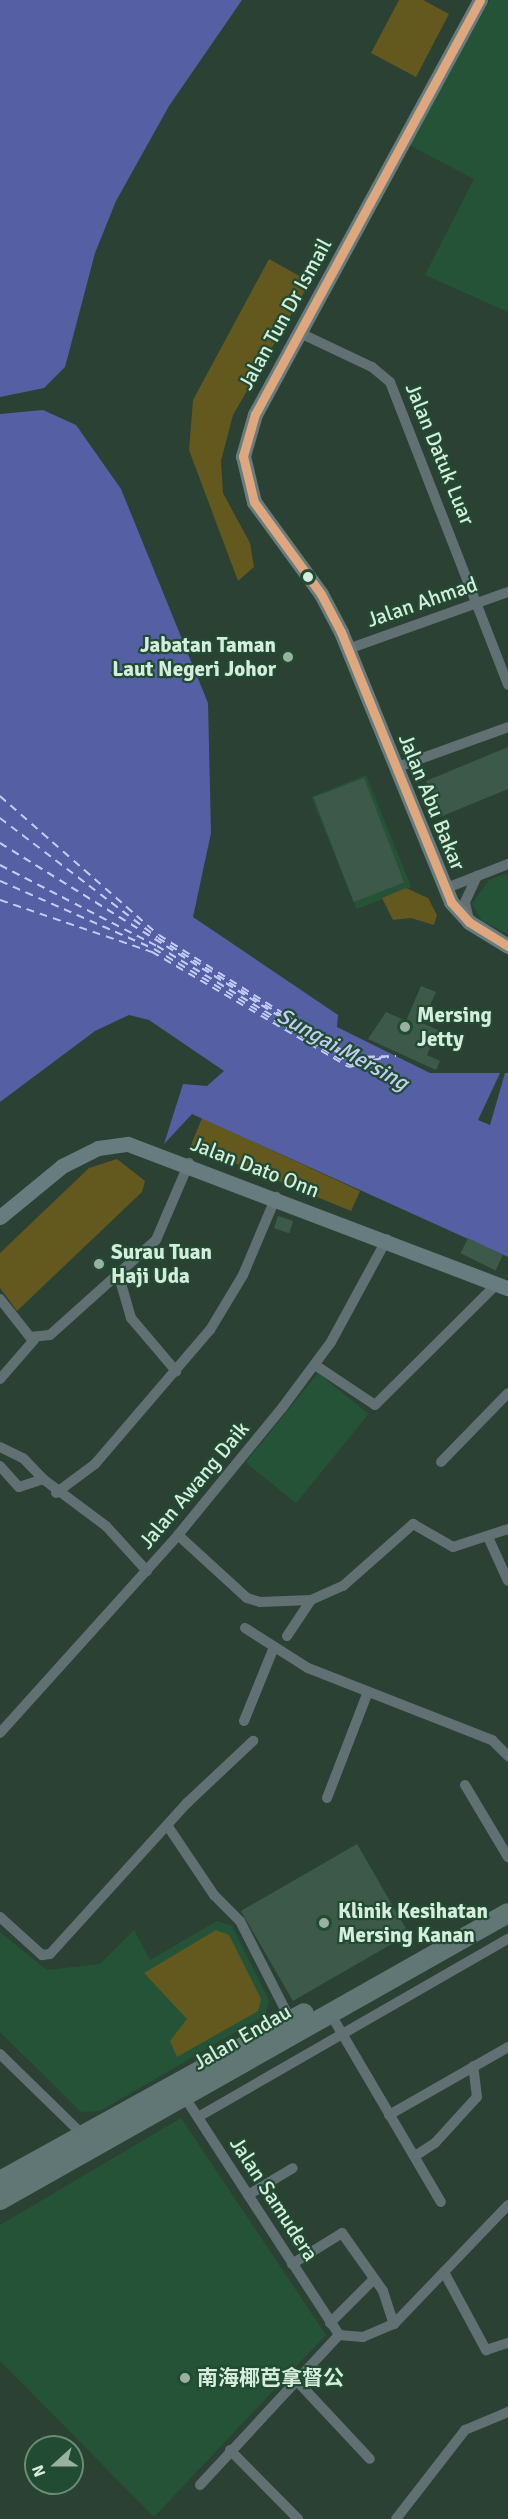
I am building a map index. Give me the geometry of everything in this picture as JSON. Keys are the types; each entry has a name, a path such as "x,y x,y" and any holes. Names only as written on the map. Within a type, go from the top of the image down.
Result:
{"highway":[{"name":"Jalan Endau","path":"0,2200 181,2091 291,2021 507,1913"},
{"name":"Jalan Endau","path":"0,2181 84,2135 181,2091 330,2013 507,1913"}],"street":[{"name":"Jalan Tun Dr Ismail","path":"348,649 321,594 254,502 244,473 247,431 480,0"},
{"name":"Jalan Datuk Luar","path":"300,333 372,367 390,382 508,685"},
{"name":"Jalan Ahmad","path":"348,649 508,592"},
{"name":"Jalan Abu Bakar","path":"348,649 444,889 469,922 508,946"},
{"path":"395,768 508,727"},
{"path":"444,889 508,864"},
{"path":"469,922 465,902 477,876"},
{"name":"Jalan Dato Onn","path":"0,1217 62,1166 110,1144 128,1143 189,1163 503,1285"},
{"path":"0,1378 34,1340 56,1330 160,1235 189,1163"},
{"path":"56,1493 95,1464 176,1371 230,1302 276,1197"},
{"name":"Jalan Awang Daik","path":"0,1733 178,1535 315,1365 387,1239"},
{"path":"118,1273 131,1318 176,1371"},
{"path":"315,1365 375,1405 503,1285"},
{"path":"0,1299 34,1340"},
{"path":"441,1462 508,1393"},
{"path":"0,1447 23,1458 56,1493 106,1526 147,1571"},
{"path":"0,1466 19,1487 43,1479"},
{"path":"178,1535 247,1598 311,1600 343,1586 413,1524 447,1546 508,1530"},
{"path":"488,1537 508,1581"},
{"path":"287,1636 311,1600"},
{"path":"245,1628 274,1647 368,1692 492,1740 508,1756"},
{"path":"244,1721 274,1647"},
{"path":"327,1798 368,1692"},
{"path":"0,1917 42,1955 50,1954 169,1828 187,1803 253,1741"},
{"path":"465,1785 508,1857"},
{"path":"169,1828 214,1895 240,1921 291,2021"},
{"path":"198,2118 508,1939"},
{"path":"330,2013 441,2202"},
{"path":"389,2115 508,2047"},
{"path":"0,2054 84,2135"},
{"path":"415,2156 435,2143 477,2097 474,2066"},
{"name":"Jalan Samudera","path":"181,2091 339,2335"},
{"path":"248,2195 293,2168"},
{"path":"200,2485 339,2335 363,2337 394,2324 508,2205"},
{"path":"292,2264 342,2233 374,2279 394,2324"},
{"path":"444,2272 486,2350 508,2343"},
{"path":"330,2323 374,2279"},
{"path":"296,2380 370,2459"},
{"path":"396,2519 465,2430 508,2412"},
{"path":"230,2450 298,2519"}],"shaded area":[{"path":"399,0 423,0 449,14 416,77 371,53"},
{"path":"490,0 508,0 508,312 425,275 474,179 409,145"},
{"path":"269,259 310,282 233,415 221,461 223,493 250,543 254,567 238,581 189,450 193,400"},
{"path":"366,775 411,887 357,909 311,797"},
{"path":"508,873 508,934 482,921 472,904 489,880"},
{"path":"406,888 428,898 437,915 434,925 411,918 393,920 382,898"},
{"path":"202,1118 360,1191 351,1211 191,1145"},
{"path":"117,1159 145,1181 142,1192 17,1311 0,1288 0,1253 89,1168"},
{"path":"318,1373 369,1414 296,1503 246,1462"},
{"path":"217,1921 232,1926 269,2000 265,2015 100,2111 81,2112 0,2032 0,1932 47,1970 100,1964 134,1930 150,1960"},
{"path":"216,1930 229,1935 261,1999 258,2011 177,2057 170,2041 187,2019 144,1973"},
{"path":"181,2118 326,2335 154,2517 84,2446 84,2435 73,2435 0,2361 0,2225"}],"water":[{"path":"0,0 242,0 169,106 116,201 95,253 65,367 44,388 0,397"},
{"name":"Sungai Mersing","path":"43,410 76,425 121,489 208,703 211,833 193,917 338,1015 337,1027 430,1073 508,1073 508,1257 192,1114 164,1144 183,1084 207,1086 224,1071 149,1020 129,1015 95,1031 0,1102 0,414"}],"pier":[{"path":"501,1071 505,1073 490,1125 478,1120"}],"building":[{"path":"508,747 508,789 440,817 426,781"},
{"path":"364,778 404,883 354,902 314,797"},
{"name":"Mersing Jetty","path":"421,986 436,992 422,1023 438,1030 427,1055 440,1061 436,1070 368,1039 386,1012 406,1021"},
{"path":"278,1216 293,1221 289,1233 274,1228"},
{"path":"468,1238 503,1255 496,1270 461,1253"},
{"name":"Klinik Kesihatan Mersing Kanan","path":"357,1844 409,1934 293,2001 241,1911"}],"ferry route":[{"path":"0,796 159,935 353,1057 396,1056"},
{"path":"0,818 158,938 352,1059 374,1057"},
{"path":"0,843 351,1061 386,1057"},
{"path":"0,865 157,946 351,1063 375,1059"},
{"path":"0,881 154,949 350,1065 369,1061"},
{"path":"0,900 152,952 349,1067 375,1061"},
{"path":"373,1060 389,1057"}],"transit line":[{"path":"480,0 255,414 243,456 254,502 321,594 341,632 451,902 469,922 508,946"}],"place":[{"name":"Jabatan Taman Laut Negeri Johor","path":"288,657"},
{"name":"Mersing Jetty","path":"405,1027"},
{"name":"Surau Tuan Haji Uda","path":"99,1264"},
{"name":"Klinik Kesihatan Mersing Kanan","path":"324,1923"},
{"name":"南海椰芭拿督公","path":"185,2378"}]}
